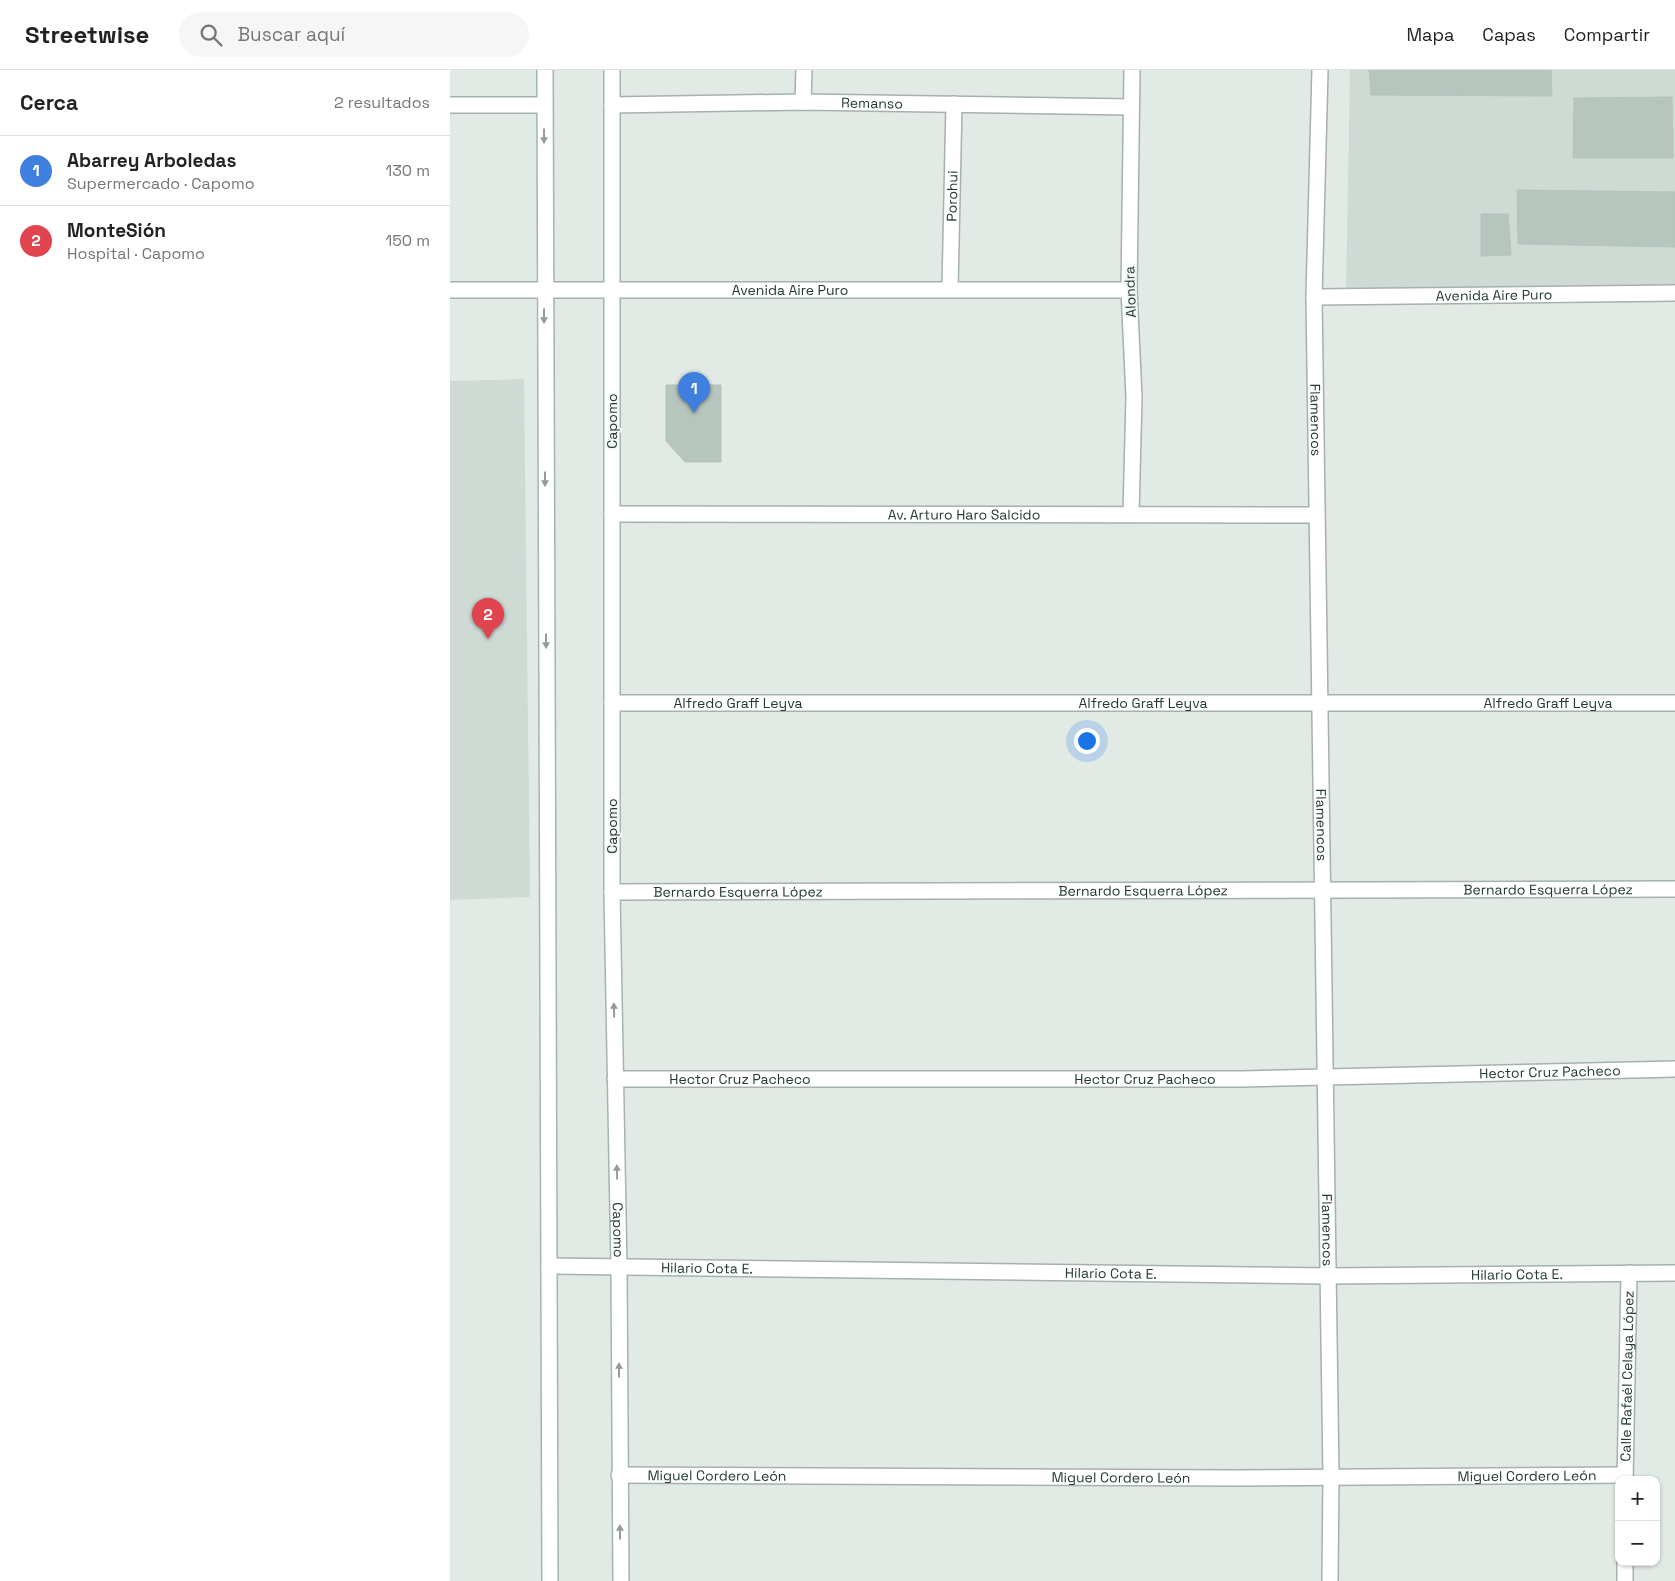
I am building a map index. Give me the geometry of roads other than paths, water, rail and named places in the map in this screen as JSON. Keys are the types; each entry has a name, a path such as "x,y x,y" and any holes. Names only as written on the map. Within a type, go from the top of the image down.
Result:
{"street":[{"path":"545,70 544,290 550,1581"},
{"name":"Capomo","path":"612,70 612,892 619,1268 621,1581"},
{"path":"804,70 804,102"},
{"name":"Alondra","path":"1131,514 1134,369 1129,290 1132,70"},
{"name":"Flamencos","path":"1320,70 1314,297 1318,703 1331,1476 1330,1581"},
{"name":"Remanso","path":"612,105 804,102 1131,107"},
{"name":"Porohui","path":"950,288 954,104"},
{"path":"450,105 544,105"},
{"name":"Avenida Aire Puro","path":"450,290 950,288 1129,290"},
{"name":"Avenida Aire Puro","path":"1314,297 1675,293"},
{"name":"Av. Arturo Haro Salcido","path":"612,514 1317,515"},
{"name":"Alfredo Graff Leyva","path":"612,703 1675,703"},
{"name":"Bernardo Esquerra López","path":"612,892 1675,889"},
{"name":"Hector Cruz Pacheco","path":"615,1078 1325,1078 1492,1072 1675,1069"},
{"name":"Hilario Cota E.","path":"549,1266 1327,1276 1675,1273"},
{"name":"Calle Rafaél Celaya López","path":"1625,1476 1629,1274"},
{"name":"Miguel Cordero León","path":"619,1475 1615,1478"},
{"path":"1625,1566 1625,1581"}],"place":[{"name":"Abarrey Arboledas","path":"694,413"},
{"name":"MonteSión","path":"488,639"}]}
